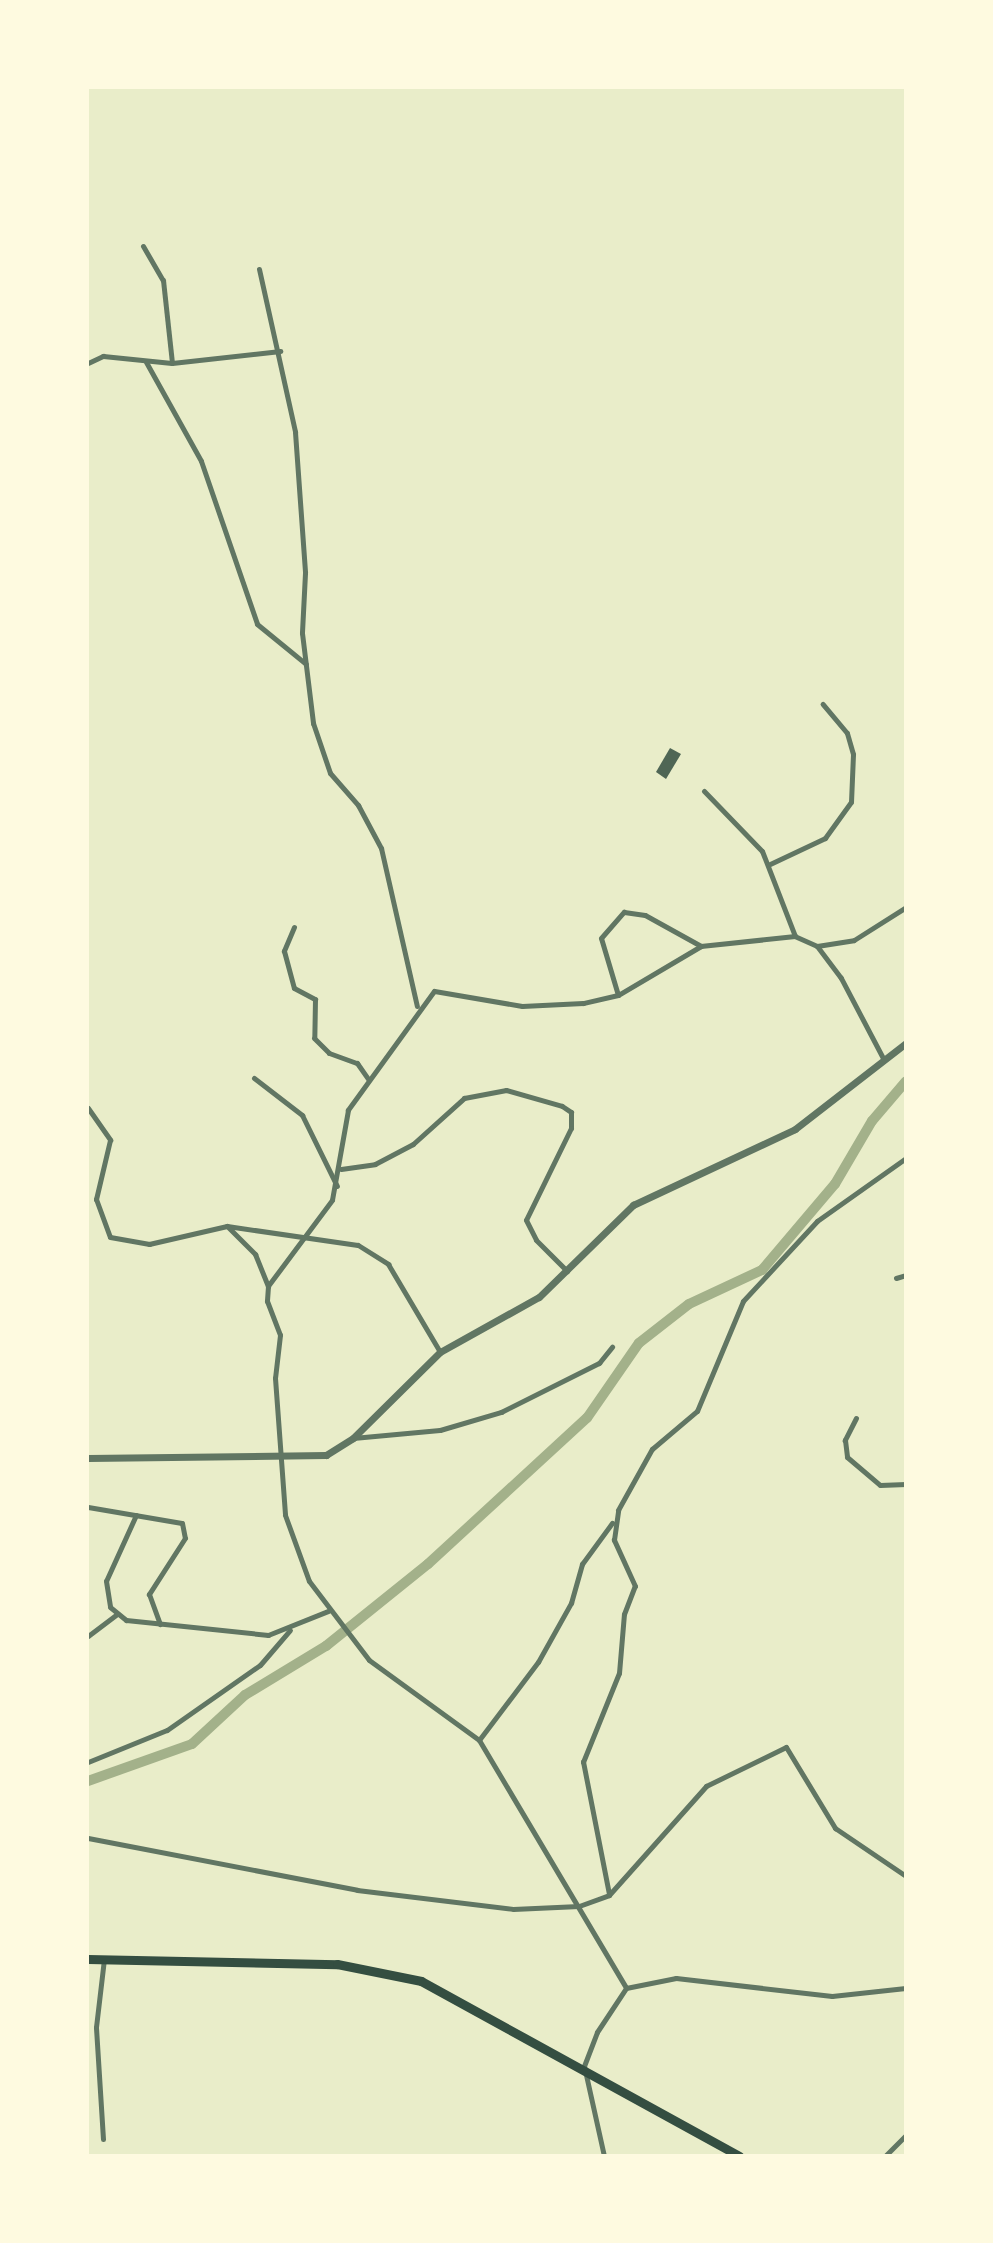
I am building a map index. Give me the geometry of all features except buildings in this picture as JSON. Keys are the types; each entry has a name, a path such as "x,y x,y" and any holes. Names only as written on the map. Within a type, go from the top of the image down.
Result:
{"main road":[{"path":"88,1959 273,1960 394,1973 466,2000 739,2155"}],"street":[{"path":"144,246 163,281 172,363"},
{"path":"259,269 280,351 295,432 306,664 313,723 330,772 358,805 381,848 417,1007"},
{"path":"88,363 103,356 172,363 280,351"},
{"path":"146,362 201,461 257,624 306,664"},
{"path":"770,864 825,838 851,802 853,754 847,733 822,704"},
{"path":"705,791 770,864 795,936"},
{"path":"817,946 854,940 905,907"},
{"path":"618,995 601,938 624,912 645,915 701,946"},
{"path":"294,927 284,951 294,988 315,999 314,1038 329,1053 357,1063 368,1079"},
{"path":"268,1286 337,1186 341,1169 342,1125 368,1079 417,1007 434,991 522,1006 618,995 701,946 795,936 817,946 854,997 884,1060"},
{"path":"88,1458 279,1460 326,1455 353,1438 440,1352 526,1307 633,1205 795,1129 905,1043"},
{"path":"254,1078 302,1115 337,1186"},
{"path":"341,1169 375,1164 413,1144 464,1098 506,1090 562,1106 570,1112 571,1128 526,1220 536,1240 567,1270"},
{"path":"88,1108 110,1140 96,1199 110,1237 149,1244 228,1226 343,1241 378,1255 440,1352"},
{"path":"479,1740 538,1662 571,1603 582,1564 614,1520 652,1449 697,1411 743,1301 817,1221 905,1158"},
{"path":"228,1226 255,1254 268,1286 280,1335 279,1460 295,1550 332,1618 355,1645 479,1740 626,1988"},
{"path":"896,1278 905,1275"},
{"path":"353,1438 440,1430 501,1412 599,1363 612,1347"},
{"path":"856,1418 845,1440 847,1457 880,1485 905,1484"},
{"path":"88,1507 136,1515 166,1516 186,1530 149,1594 160,1624"},
{"path":"117,1614 106,1581 136,1515"},
{"path":"609,1895 583,1762 619,1673 624,1614 635,1586 616,1551 614,1520"},
{"path":"117,1614 160,1624 268,1634 290,1629 328,1611"},
{"path":"88,1636 117,1614"},
{"path":"88,1762 167,1730 260,1665 290,1629"},
{"path":"88,1838 357,1890 513,1909 579,1906 609,1895 706,1786 786,1747 835,1828 905,1876"},
{"path":"103,2139 96,2026 104,1959"},
{"path":"604,2155 584,2066 597,2032 626,1988 676,1978 832,1996 905,1988"},
{"path":"886,2155 905,2134"}],"waterway":[{"path":"88,1781 192,1744 245,1695 326,1646 428,1564 587,1418 639,1343 689,1304 762,1270 835,1184 872,1121 906,1081"}]}
